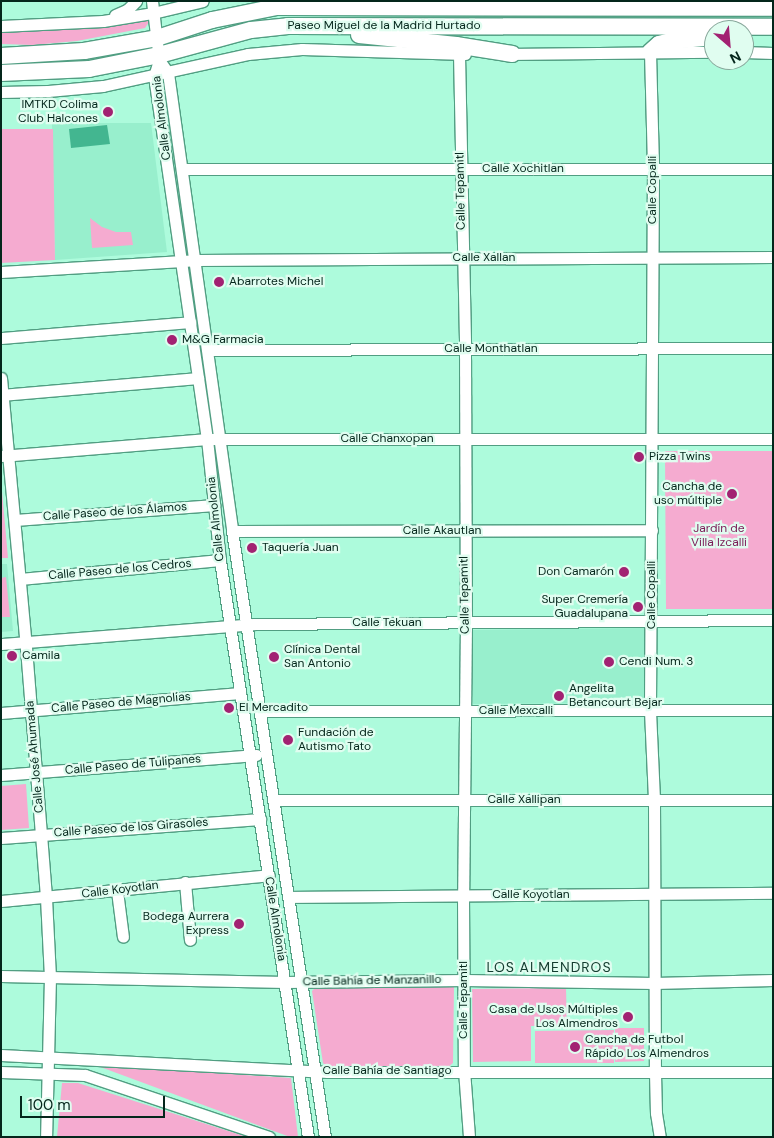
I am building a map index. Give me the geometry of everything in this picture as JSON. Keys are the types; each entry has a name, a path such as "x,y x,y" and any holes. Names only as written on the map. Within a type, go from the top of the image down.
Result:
{"highway":[{"path":"752,1 773,6"},
{"name":"Paseo Miguel de la Madrid Hurtado","path":"1,56 84,52 157,38 212,20 281,4 773,6"},
{"path":"288,26 323,32 456,45 512,54"},
{"name":"Paseo Miguel de la Madrid Hurtado","path":"1,73 89,69 159,58 252,30 288,26 773,27"},
{"path":"754,34 773,33"},
{"path":"650,52 659,44 704,38"}],"street":[{"path":"104,21 127,10 136,1"},
{"path":"1,26 104,21 153,7 194,2"},
{"path":"153,7 159,58"},
{"path":"1,92 48,91 103,86 248,54 302,49 459,54 704,52"},
{"name":"Calle Copalli","path":"650,52 653,169 652,621 650,711 654,800 655,1073 656,1113 660,1137"},
{"path":"754,52 773,52"},
{"name":"Calle Tepamitl","path":"459,54 465,349 464,1070 469,1137"},
{"name":"Calle Almolonia","path":"159,58 168,73 183,169 232,531 266,754 275,800 325,1137"},
{"name":"Calle Almolonia","path":"159,58 154,76 207,439 220,560 308,1137"},
{"name":"Calle Xochitlan","path":"183,169 773,168"},
{"name":"Calle Xallan","path":"181,260 773,257"},
{"path":"1,272 181,260"},
{"path":"1,338 190,322"},
{"name":"Calle Monthatlan","path":"208,350 773,348"},
{"name":"Calle José Ahumada","path":"1,378 5,456 15,520 46,898 50,977 50,1074 46,1137"},
{"path":"2,394 198,378"},
{"name":"Calle Chanxopan","path":"5,456 207,439 773,439"},
{"name":"Calle Paseo de los Álamos","path":"15,520 214,505"},
{"name":"Calle Akautlan","path":"232,531 652,530"},
{"name":"Calle Paseo de los Cedros","path":"20,579 220,560"},
{"name":"Calle Tekuan","path":"1,644 26,645 247,628 466,622 773,620"},
{"name":"Calle Tekuan","path":"1,650 26,645"},
{"name":"Calle Paseo de Magnolias","path":"1,713 240,693"},
{"name":"Calle Mexcalli","path":"260,711 773,710"},
{"name":"Calle Paseo de Tulipanes","path":"1,775 266,754"},
{"name":"Calle Xallipan","path":"275,800 773,800"},
{"name":"Calle Paseo de los Girasoles","path":"1,838 260,819"},
{"name":"Calle Koyotlan","path":"1,901 269,875"},
{"path":"185,882 190,940"},
{"path":"117,891 123,936"},
{"name":"Calle Koyotlan","path":"289,896 773,893"},
{"name":"Calle Bahía de Manzanillo","path":"1,976 285,982 465,980 654,983 773,980"},
{"name":"Calle Bahía de Santiago","path":"1,1055 316,1071 773,1072"},
{"path":"1,1072 85,1075 269,1137"}],"shaded area":[{"path":"52,123 151,123 167,252 55,260"},
{"path":"107,125 110,144 71,148 69,129"},
{"path":"1,564 7,564 13,631 1,632"},
{"path":"644,628 644,703 473,704 473,630"}],"green space":[{"path":"143,17 149,22 145,28 77,41 33,45 1,44 1,30 69,30"},
{"path":"1,129 53,129 55,260 1,263"},
{"path":"90,218 102,227 116,232 131,232 133,245 92,248"},
{"name":"Jardín de Villa Izcalli","path":"665,451 773,451 773,609 666,609"},
{"path":"1,480 8,558 1,558"},
{"path":"6,577 10,617 1,617 1,578"},
{"path":"26,784 29,828 1,830 1,786"},
{"path":"454,987 453,1063 448,1067 327,1067 323,1063 312,991 315,988"},
{"path":"566,988 567,1026 531,1026 531,1061 473,1062 472,989"},
{"path":"615,1028 644,1028 644,1061 615,1062"},
{"name":"Cancha de Futbol Rápido Los Almendros","path":"614,1030 614,1063 535,1063 535,1031"},
{"path":"95,1065 291,1078 298,1137 290,1137"},
{"path":"62,1083 78,1083 247,1137 57,1137"}],"place":[{"name":"IMTKD Colima Club Halcones","path":"108,112"},
{"name":"Abarrotes Michel","path":"219,282"},
{"name":"M&G Farmacia","path":"172,340"},
{"name":"Pizza Twins","path":"639,457"},
{"name":"Cancha de uso múltiple","path":"732,494"},
{"name":"Taquería Juan","path":"252,548"},
{"name":"Don Camarón","path":"624,572"},
{"name":"Super Cremería Guadalupana","path":"638,607"},
{"name":"Camila","path":"12,656"},
{"name":"Clínica Dental San Antonio","path":"274,657"},
{"name":"Cendi Num. 3","path":"609,662"},
{"name":"Angelita Betancourt Bejar","path":"559,696"},
{"name":"El Mercadito","path":"229,708"},
{"name":"Fundación de Autismo Tato","path":"288,740"},
{"name":"Bodega Aurrera Express","path":"239,924"},
{"name":"Casa de Usos Múltiples Los Almendros","path":"628,1017"},
{"name":"Cancha de Futbol Rápido Los Almendros","path":"575,1047"}],"district":[{"name":"LOS ALMENDROS","path":"549,967"}]}
